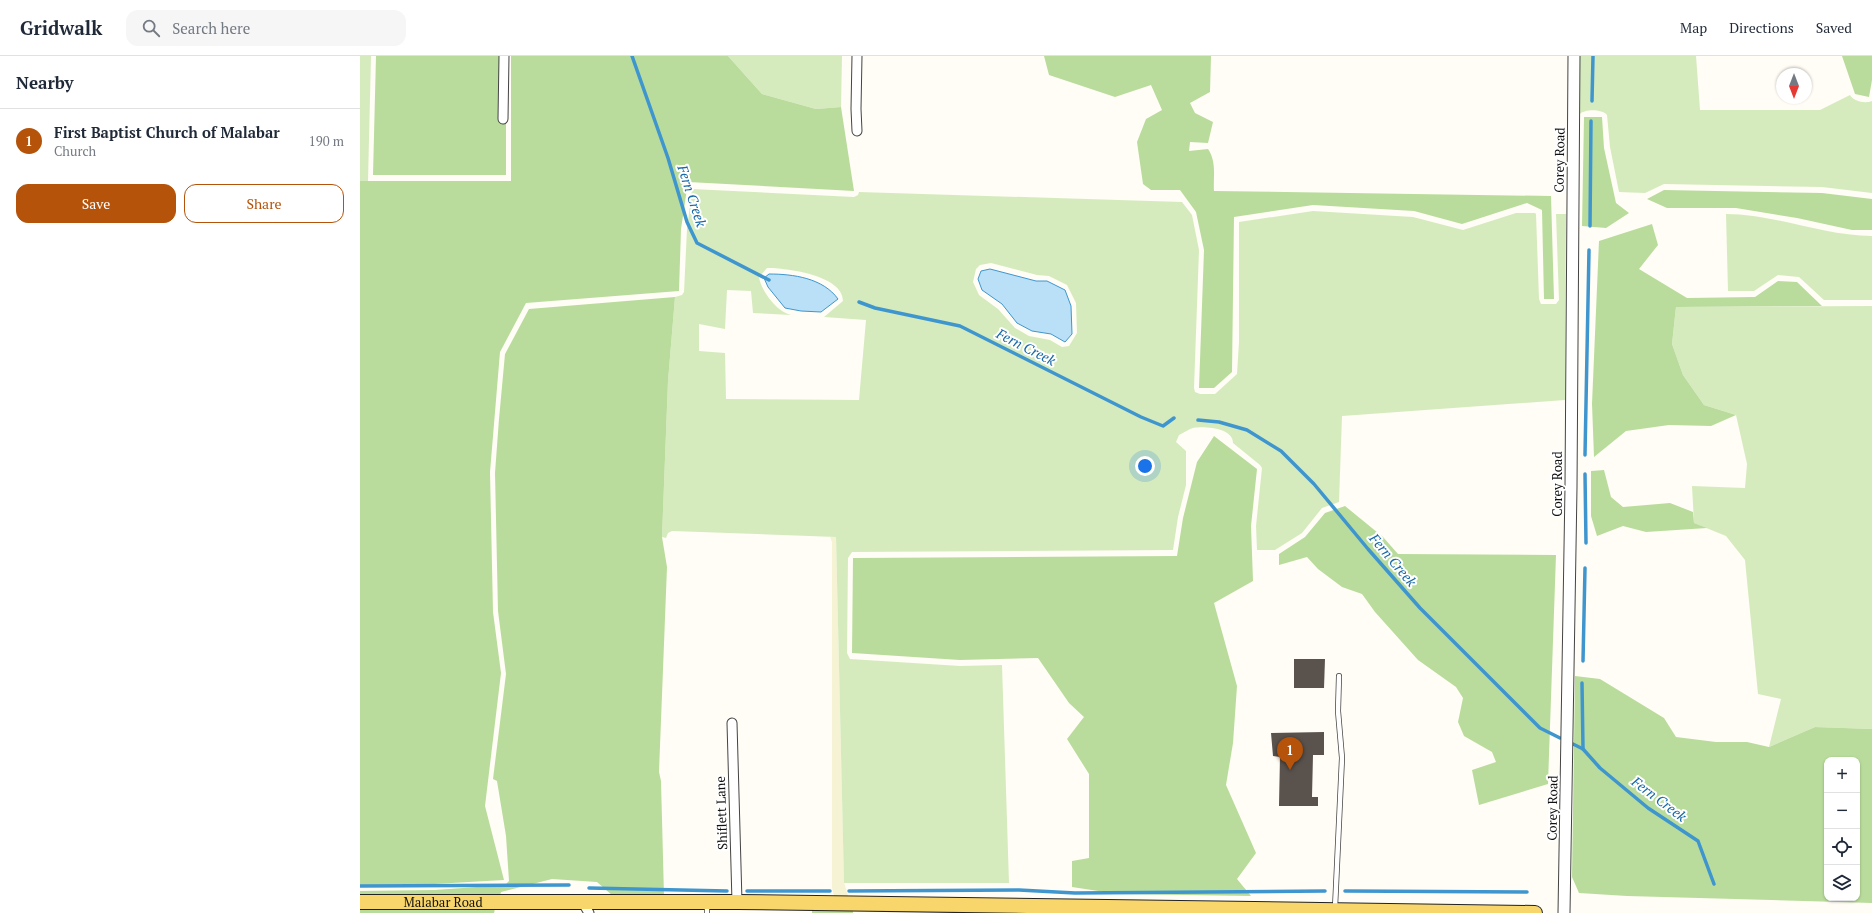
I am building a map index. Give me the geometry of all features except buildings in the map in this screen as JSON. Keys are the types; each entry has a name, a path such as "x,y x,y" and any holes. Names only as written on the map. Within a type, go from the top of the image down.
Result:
{"main road":[{"name":"Malabar Road","path":"360,902 585,910 707,908 737,902 1205,911 1335,910 1380,912 1535,913"}],"street":[{"path":"503,119 504,56"},
{"path":"857,56 856,109 858,131"},
{"name":"Corey Road","path":"1564,913 1571,486 1574,56"},
{"name":"Shiflett Lane","path":"732,723 737,902"}],"lane":[{"path":"1335,910 1342,758 1338,711 1339,676"}],"shaded area":[{"path":"830,537 836,537 844,882 848,896 834,896 832,888 832,542"}],"green space":[{"path":"360,56 371,56 368,181 360,181"},
{"path":"376,56 506,56 506,175 373,175"},
{"path":"511,56 728,56 762,94 816,109 841,107 854,191 688,182 681,229 679,291 526,303 500,352 490,472 493,612 501,673 485,806 504,880 434,884 360,885 360,181 511,181"},
{"path":"728,56 842,56 841,107 816,109 762,94"},
{"path":"1044,56 1211,56 1210,92 1190,103 1195,113 1213,122 1208,143 1190,142 1189,151 1208,149 1214,164 1214,191 1551,196 1554,299 1544,299 1542,210 1527,203 1462,224 1414,211 1313,205 1234,217 1232,372 1214,388 1199,388 1204,250 1196,212 1180,190 1151,190 1143,184 1137,142 1146,119 1162,110 1151,85 1115,97 1049,75"},
{"path":"1580,56 1696,56 1700,110 1820,110 1850,95 1854,99 1860,101 1872,101 1872,193 1822,187 1664,184 1645,193 1619,192 1610,147 1607,115 1594,110 1582,112 1580,114"},
{"path":"1842,56 1872,56 1872,80 1869,97 1855,94"},
{"path":"1584,117 1602,117 1604,148 1616,203 1629,213 1606,228 1582,226"},
{"path":"692,189 854,197 858,195 859,192 1182,202 1192,215 1199,250 1194,388 1195,392 1200,394 1215,394 1237,374 1239,342 1239,222 1313,211 1413,217 1463,230 1516,213 1535,213 1539,299 1541,304 1556,304 1559,300 1556,214 1566,214 1565,400 1342,416 1339,502 1322,508 1302,533 1275,550 1257,550 1256,526 1262,468 1233,443 1232,438 1224,431 1204,427 1188,430 1179,435 1176,442 1186,451 1186,485 1178,517 1173,550 852,552 848,558 847,653 850,659 960,666 1002,665 1009,883 844,883 836,537 672,531 668,533 666,538 662,537 668,381 675,297 682,295 684,292 687,229","holes":["991,263 1037,275 1049,276 1067,285 1076,303 1077,333 1069,346 1062,347 1050,340 1029,336 1015,328 998,309 979,295 973,282 976,269 980,265","767,268 776,268 812,275 824,279 834,285 841,292 843,301 824,317 866,320 859,400 726,399 725,353 699,351 699,324 725,329 727,290 751,291 753,313 791,315 780,310 770,300 760,283 759,277"]},
{"path":"1664,190 1822,193 1872,199 1872,230 1852,230 1797,218 1736,208 1667,208 1647,199"},
{"path":"1726,214 1763,217 1835,233 1872,236 1872,300 1824,300 1799,277 1778,275 1754,291 1728,291"},
{"path":"1652,224 1658,245 1639,269 1687,298 1755,297 1778,281 1797,282 1822,306 1676,307 1672,344 1683,375 1704,405 1736,415 1711,426 1669,425 1626,431 1594,457 1592,404 1599,241"},
{"path":"675,297 668,381 662,537 667,567 659,772 661,781 664,896 613,896 597,882 552,879 501,892 500,895 360,895 360,891 435,890 505,885 509,881 506,836 497,781 493,779 506,674 498,611 495,473 505,354 529,309"},
{"path":"1872,306 1872,729 1815,727 1769,747 1781,699 1758,694 1745,560 1726,536 1694,523 1692,486 1745,488 1747,464 1736,415 1704,405 1683,375 1672,344 1676,307"},
{"path":"1214,436 1257,469 1251,526 1253,581 1214,603 1237,686 1233,743 1226,785 1256,853 1237,879 1251,896 1118,894 1072,887 1072,861 1089,858 1089,774 1067,739 1084,717 1069,703 1038,658 960,660 852,653 853,558 1177,556 1183,518 1197,462"},
{"path":"1604,470 1611,497 1623,507 1670,503 1693,512 1694,523 1707,528 1646,532 1623,526 1597,536 1591,516 1591,471"},
{"path":"1345,506 1383,537 1398,554 1556,555 1548,784 1479,805 1472,770 1496,762 1492,752 1464,736 1458,722 1463,698 1456,687 1418,660 1375,612 1362,594 1342,587 1318,569 1307,557 1279,565 1279,554 1305,537 1325,513"},
{"path":"1575,676 1600,679 1664,718 1676,737 1716,742 1747,742 1769,747 1815,727 1872,729 1872,903 1627,896 1579,893 1572,877"},
{"path":"360,909 495,909 494,913 360,913"},
{"path":"812,910 853,911 853,913 812,913"}],"water":[{"path":"990,269 1036,281 1047,281 1065,290 1071,306 1072,334 1065,342 1051,334 1032,331 1017,323 1002,304 982,290 978,279 981,271"},
{"path":"769,274 797,276 816,282 832,292 838,299 821,312 801,311 785,308 768,287 764,278"}],"waterway":[{"name":"Fern Creek","path":"632,56 668,158 687,222 697,243 769,280"},
{"path":"1592,101 1593,56"},
{"path":"1590,226 1591,121"},
{"path":"1585,455 1589,250"},
{"name":"Fern Creek","path":"859,302 875,308 960,326 1141,417 1163,426 1174,418"},
{"name":"Fern Creek","path":"1198,420 1219,422 1247,430 1281,451 1314,484 1420,608 1540,728 1560,738"},
{"path":"1585,474 1586,543"},
{"path":"1583,661 1585,568"},
{"path":"1582,683 1583,749"},
{"name":"Fern Creek","path":"1573,744 1583,749 1600,768 1648,808 1698,841 1714,884"},
{"path":"360,886 569,885"},
{"path":"589,888 727,891"},
{"path":"849,891 1019,890 1075,893 1325,891"},
{"path":"747,891 830,891"},
{"path":"1345,891 1527,892"}],"place":[{"name":"First Baptist Church of Malabar","path":"1290,770"}]}
